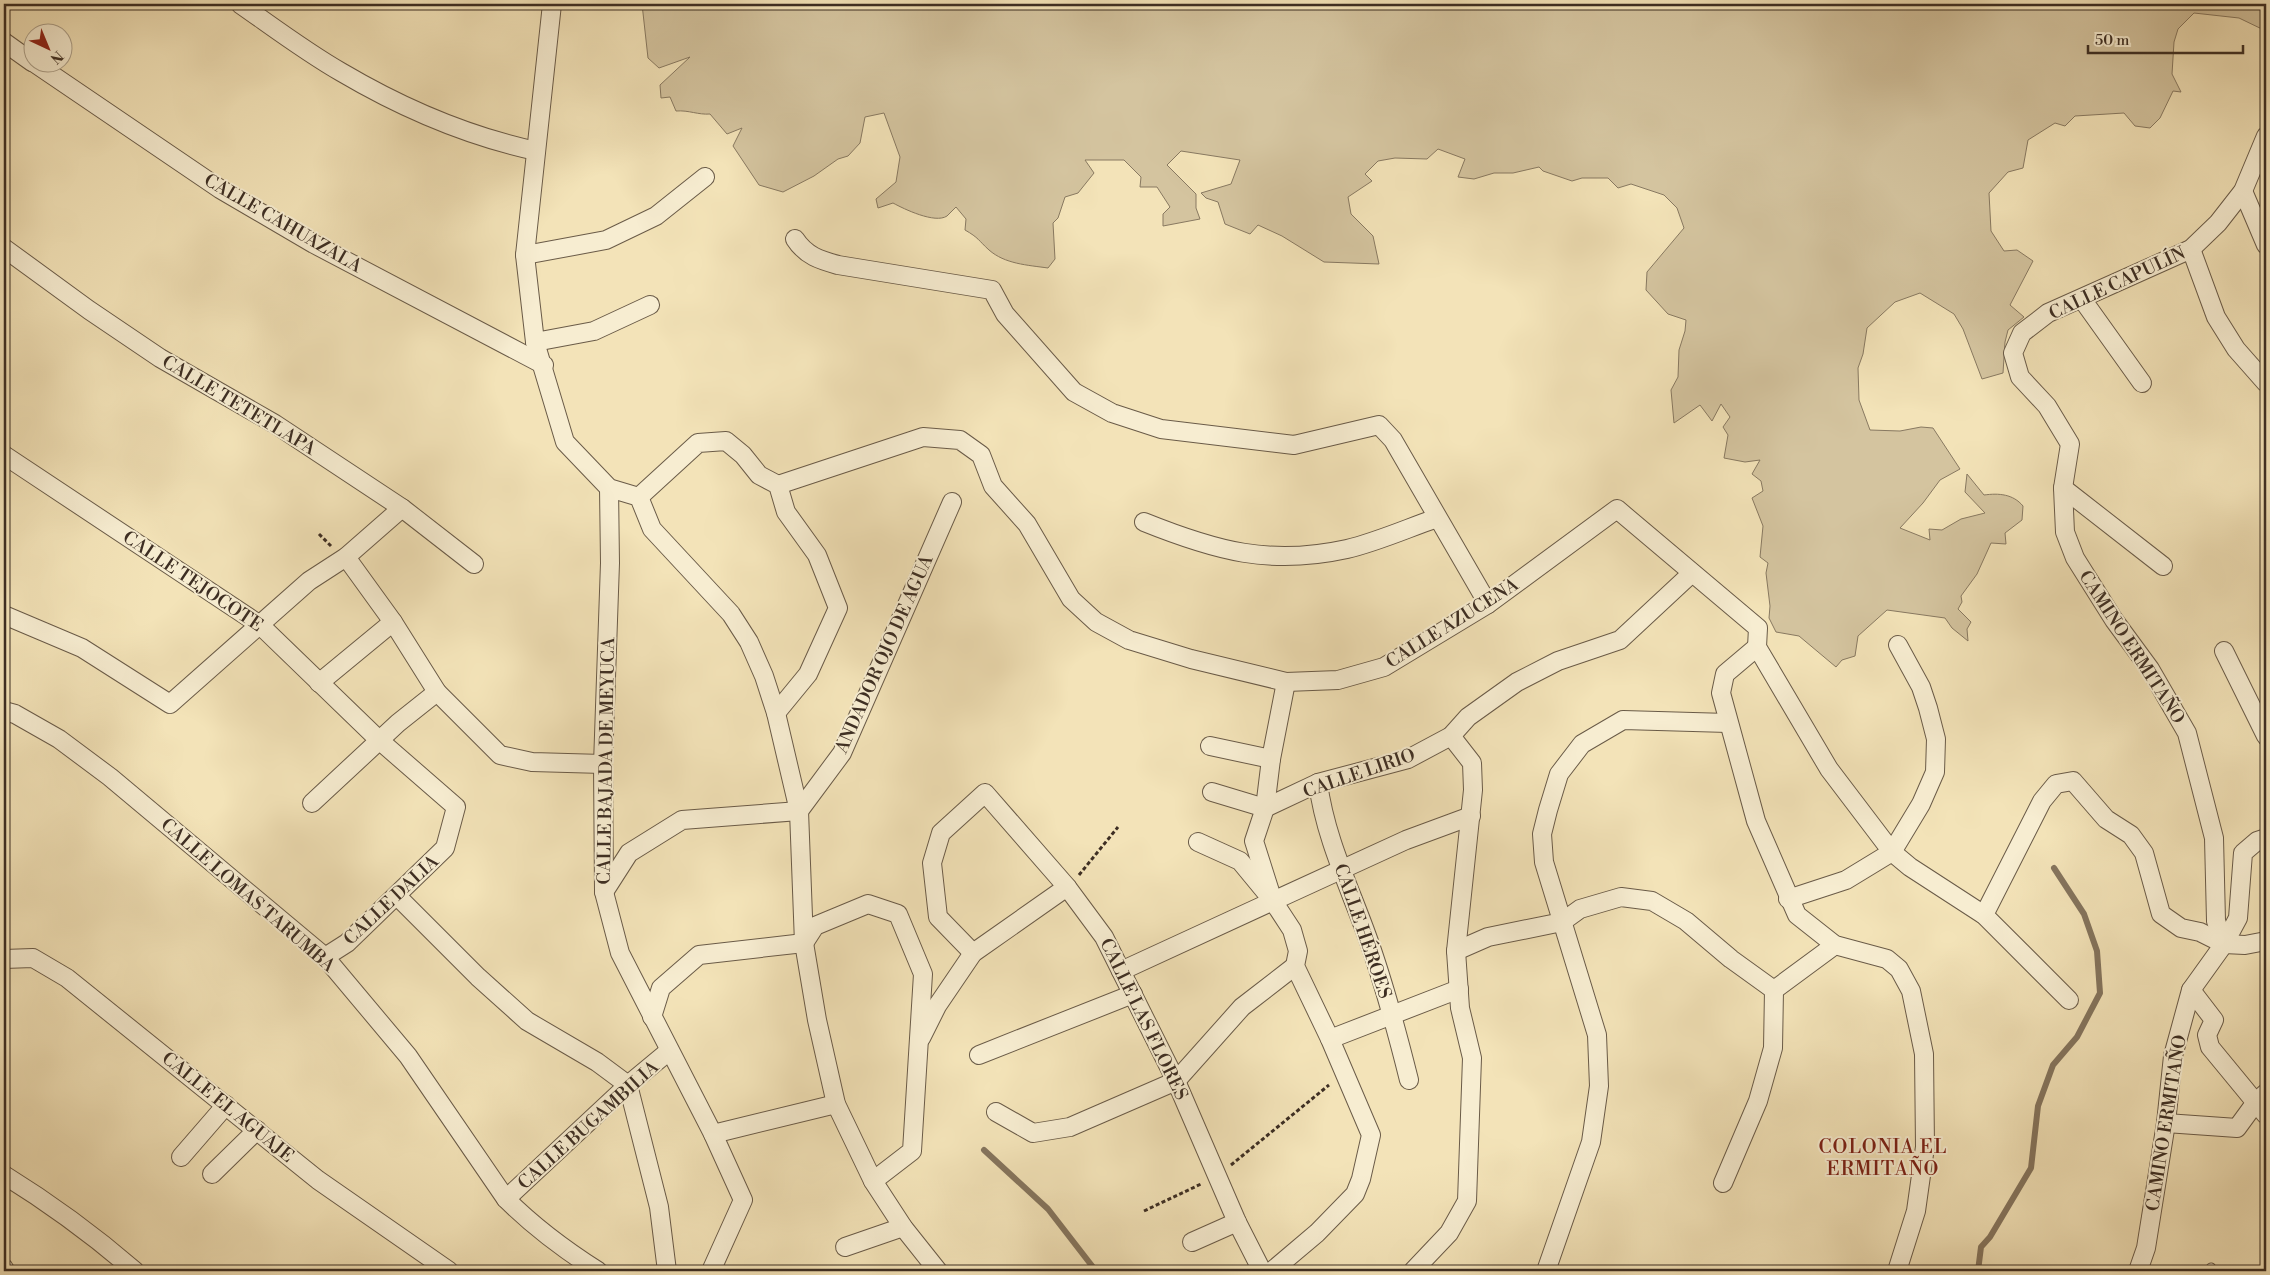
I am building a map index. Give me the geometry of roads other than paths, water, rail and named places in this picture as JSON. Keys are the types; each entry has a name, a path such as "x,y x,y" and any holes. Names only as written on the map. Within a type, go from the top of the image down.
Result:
{"street":[{"path":"240,4 341,72 438,122 492,141 536,151"},
{"path":"552,4 524,255 535,342 544,365 565,442 609,488 639,497"},
{"name":"CALLE CAHUAZALA","path":"4,42 22,54"},
{"name":"CALLE CAHUAZALA","path":"48,72 220,189 314,244 544,365"},
{"name":"CALLE CAPULÍN","path":"2013,353 2022,333 2048,313 2191,249 2218,223 2243,191 2266,136"},
{"path":"524,255 606,240 656,216 705,177"},
{"path":"2243,191 2266,245"},
{"path":"795,239 802,250 817,259 838,265 992,290 1005,314 1074,392 1112,413 1161,429 1294,446 1379,425 1393,440 1488,604"},
{"name":"CALLE TETETLAPA","path":"4,248 88,310 160,358 275,424 402,508 474,564"},
{"path":"2191,249 2216,317 2236,349 2266,383"},
{"path":"2082,299 2142,383"},
{"path":"535,342 594,331 650,305"},
{"name":"CAMINO ERMITAÑO","path":"2013,353 2020,377 2047,406 2070,444 2063,488 2065,532 2075,558 2114,620 2150,669 2187,733 2214,838 2216,921 2224,944 2191,990 2172,1056 2166,1123 2146,1248 2138,1271"},
{"name":"CALLE AZUCENA","path":"778,485 923,437 960,440 981,455 993,486 1028,524 1070,599 1096,622 1129,640 1182,656 1286,682 1338,680 1384,667 1488,604 1617,509 1692,573"},
{"path":"639,497 698,443 726,441 743,456 759,475 778,485 786,512 817,555 838,608 808,674 776,713"},
{"name":"CALLE TEJOCOTE","path":"4,455 260,625 379,740 456,807"},
{"name":"CALLE BAJADA DE MEYUCA","path":"609,488 610,564 603,764 604,892 620,953 713,1134 743,1200 711,1271"},
{"path":"2063,488 2163,566"},
{"path":"639,497 652,529 732,614 750,642 764,676 776,713 799,811 804,943 817,1020 836,1104 873,1181 903,1227 938,1271"},
{"name":"ANDADOR OJO DE AGUA","path":"799,811 842,754 952,502"},
{"path":"4,615 82,648 170,704 309,582 346,556 402,508"},
{"path":"1144,522 1192,541 1232,552 1266,557 1306,555 1348,548 1437,518"},
{"path":"346,556 393,622 437,692 500,755 532,762 603,764"},
{"path":"1692,573 1731,603 1758,628 1757,647 1829,769 1892,852 1910,867 1984,915 2069,1000"},
{"name":"CALLE LIRIO","path":"1265,808 1318,783 1408,759 1451,736 1468,717 1517,682 1558,661 1620,640 1692,573"},
{"path":"319,683 393,622"},
{"path":"1788,899 1846,880 1892,852 1920,804 1935,772 1936,739 1928,708 1921,687 1898,645"},
{"path":"1757,647 1725,674 1721,692 1756,821 1788,899 1797,915 1835,945 1887,959 1899,969 1912,991 1924,1054 1925,1147 1916,1211 1897,1271"},
{"path":"2224,651 2266,736"},
{"path":"1273,901 1254,841 1265,808 1271,759 1286,682"},
{"path":"312,803 379,740 437,692"},
{"name":"CALLE LOMAS TARUMBA","path":"4,711 14,714 58,739 110,777 325,957 408,1056 506,1199 525,1218 559,1245 598,1271"},
{"path":"1546,1271 1591,1142 1599,1086 1597,1035 1544,862 1542,834 1559,774 1582,744 1623,720 1728,723"},
{"path":"1413,1271 1449,1234 1467,1201 1472,1058 1460,1008 1456,951 1473,790 1472,763 1451,736"},
{"path":"1210,746 1271,759"},
{"path":"1984,915 2042,801 2056,784 2073,781 2106,819 2131,834 2144,853 2161,914 2181,928 2200,932 2224,944 2245,945 2266,941"},
{"name":"CALLE HÉROES","path":"1318,783 1322,813 1368,938 1392,1015 1409,1080"},
{"path":"1212,792 1265,808"},
{"name":"CALLE LAS FLORES","path":"973,953 938,917 932,863 941,833 984,793 1067,887 1104,937 1176,1081 1237,1222 1262,1271"},
{"name":"CALLE DALIA","path":"325,957 347,943 445,848 456,807"},
{"path":"604,892 629,853 682,820 799,811"},
{"path":"1121,971 1406,840 1471,816"},
{"path":"2224,944 2238,918 2243,853 2257,841 2266,838"},
{"path":"1198,842 1240,860 1273,901 1292,930 1298,950 1295,966 1345,1072 1371,1135 1362,1179 1355,1194 1317,1233 1272,1271"},
{"path":"917,1048 937,1006 973,953 1067,887"},
{"path":"397,896 478,977 526,1021 597,1062 628,1084 659,1207 667,1271"},
{"path":"1456,951 1488,936 1562,922 1580,909 1621,897 1652,901 1686,921 1731,959 1774,990"},
{"path":"804,943 815,926 868,904 898,914 923,974 912,1151 873,1181"},
{"path":"652,1017 660,988 699,955 804,943"},
{"path":"1774,990 1835,945"},
{"name":"CALLE EL AGUAJE","path":"4,960 33,958 67,978 318,1180 434,1266 450,1271"},
{"path":"996,1112 1033,1133 1070,1127 1176,1081 1242,1007 1295,966"},
{"path":"1330,1039 1459,989"},
{"path":"1723,1182 1758,1101 1773,1048 1774,990"},
{"path":"2166,1123 2237,1128 2263,1103 2210,1048 2207,1035 2214,1020 2191,990"},
{"path":"979,1055 1133,994"},
{"name":"CALLE BUGAMBILIA","path":"506,1199 628,1084 669,1051"},
{"path":"713,1134 836,1104"},
{"path":"181,1157 226,1105"},
{"path":"212,1174 256,1130"},
{"path":"4,1175 82,1227 135,1271"},
{"path":"1192,1242 1237,1222"},
{"path":"845,1247 903,1227"}],"waterway":[{"path":"1978,1271 1981,1247 1990,1237 2031,1168 2038,1106 2053,1065 2077,1037 2100,993 2097,951 2084,914 2054,868"},
{"path":"984,1150 1048,1209 1096,1271"}],"district":[{"name":"COLONIA EL ERMITAÑO","path":"1883,1157"}]}
